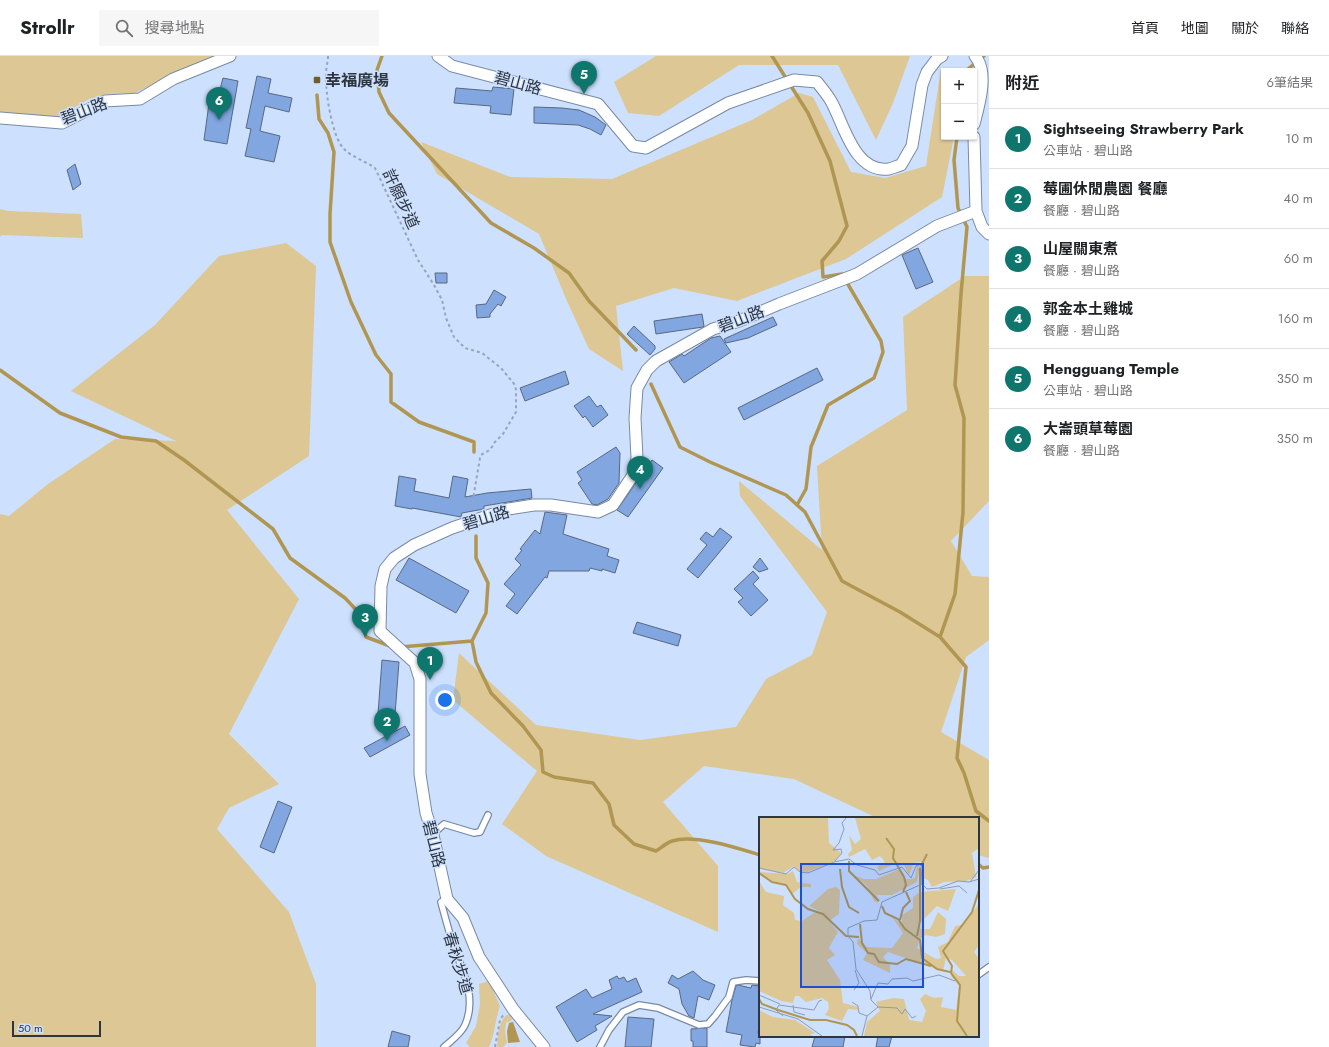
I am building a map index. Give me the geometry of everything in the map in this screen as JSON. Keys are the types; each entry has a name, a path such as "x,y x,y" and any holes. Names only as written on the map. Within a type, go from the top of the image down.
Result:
{"street":[{"name":"碧山路","path":"0,118 62,123 105,101 140,99 173,79 230,56"},
{"name":"碧山路","path":"438,56 452,66 598,104 633,146 646,148 728,103 794,80 817,82 827,94 834,106 850,144 860,157 872,167 888,169 901,165 912,146 922,85 927,72 937,59 942,56"},
{"path":"975,56 978,59 982,70 984,87 977,113"},
{"path":"974,140 976,211 982,227 989,234"},
{"name":"碧山路","path":"544,1047 513,1009 479,957 463,918 447,899 433,834 426,813 420,774 420,679 415,663 380,631 381,586 385,569 394,558 414,545 452,528 508,510 534,505 551,505 598,512 613,505 633,475 638,458 635,418 637,388 647,370 656,362 713,329 739,321 778,304 857,274 937,226 976,211"}],"lane":[{"path":"433,834 444,824 474,833 480,832 488,815"},
{"name":"春秋步道","path":"444,1047 460,1034 465,1026 470,1012 470,997 467,982 442,908 441,902 447,899"},
{"path":"979,974 989,966"},
{"path":"600,1047 609,1030 623,1012 640,1005 658,1008 699,1025 708,1024 729,997 733,982 746,980 759,981"}],"path":[{"name":"許願步道","path":"328,56 326,91 338,141 348,152 366,161 375,168 418,260 434,284 442,300 446,318 454,337 465,348 482,353 501,368 512,380 516,390 516,412 503,434 494,442 488,451 481,454 470,522"},
{"path":"495,1047 500,1020 503,1015 513,1009"}],"shaded area":[{"path":"0,56 218,56 192,65 135,93 107,94 89,99 54,118 0,112"},
{"path":"656,56 910,56 893,103 876,140 838,65 739,65 659,116 628,113 614,82"},
{"path":"941,69 941,140 953,140 942,197 846,259 737,301 674,288 616,306 623,371 589,349 539,234 437,174 421,142 510,177 612,179 752,120 799,93 813,97 851,172 885,178 926,166"},
{"path":"0,209 8,211 81,214 83,238 2,235 0,237"},
{"path":"286,243 316,266 309,456 227,510 299,599 229,734 279,784 229,808 217,829 289,912 316,984 316,1047 0,1047 0,514 9,516 48,484 115,439 176,441 71,391 155,325 219,256"},
{"path":"965,276 989,276 989,501 951,541 972,576 989,577 989,640 966,657 941,732 989,760 989,858 979,855 979,817 875,817 794,779 704,766 663,802 718,866 718,932 546,856 502,824 537,771 453,700 459,653 536,725 640,740 736,727 766,679 812,655 827,612 740,496 739,481 822,550 817,466 907,410 903,317"},
{"path":"489,981 500,1006 493,1037 489,1047 470,1047 466,1043 476,1026 480,1004 479,984"},
{"path":"507,1015 511,1015 512,1020 506,1023 505,1031 507,1043 503,1047 497,1047 500,1025"},
{"path":"513,1022 520,1042 508,1043 507,1031 509,1023"}],"building":[{"path":"257,76 271,79 268,93 292,98 289,112 265,106 260,131 280,136 274,162 245,156 251,129 246,128"},
{"path":"223,78 238,81 227,144 204,140 210,96 218,97"},
{"path":"493,87 514,89 511,115 490,113 491,106 454,103 456,88 492,91"},
{"path":"534,107 579,110 595,117 606,125 601,135 578,125 534,123"},
{"path":"75,164 81,184 73,190 67,170"},
{"path":"918,248 933,282 916,289 902,255"},
{"path":"435,273 447,273 447,283 436,283"},
{"path":"494,290 506,297 501,306 498,304 490,314 490,317 477,318 476,305 486,304"},
{"path":"702,314 703,327 656,334 654,321"},
{"path":"773,317 777,325 748,338 726,343 724,339"},
{"path":"634,326 655,346 655,349 650,355 627,334"},
{"path":"720,336 731,352 684,383 669,362 682,354 684,356 711,338"},
{"path":"817,368 823,380 744,420 738,408"},
{"path":"565,371 569,384 525,401 520,388"},
{"path":"589,396 597,407 601,405 608,415 593,427 585,416 583,418 574,406"},
{"path":"616,447 620,453 619,483 608,499 597,505 592,504 578,483 582,480 577,472"},
{"path":"652,460 663,468 628,517 617,510"},
{"path":"399,476 416,479 414,491 449,498 453,476 468,479 465,497 487,493 531,489 532,498 484,506 484,509 462,513 461,517 412,509 395,506"},
{"path":"545,512 567,515 563,534 609,549 607,556 619,560 615,573 602,569 602,571 590,568 589,571 549,571 547,578 545,577 517,614 506,606 515,594 504,584 521,565 515,559 522,550 520,549 535,530 540,534"},
{"path":"720,528 732,537 698,578 687,569 707,545 700,539 706,532 713,537"},
{"path":"409,558 469,591 456,613 396,580"},
{"path":"760,558 768,569 759,572 753,567"},
{"path":"753,571 759,578 753,584 768,600 751,616 738,602 743,598 734,589"},
{"path":"637,622 681,635 678,646 633,633"},
{"path":"382,660 399,662 394,728 377,727"},
{"path":"405,726 410,735 370,757 364,748"},
{"path":"278,801 292,807 274,853 260,847"},
{"path":"693,971 703,980 715,985 709,1000 698,996 694,1018 689,1016 682,1004 679,989 668,983 672,975 678,979"},
{"path":"617,976 619,979 624,977 627,982 636,978 642,992 593,1014 612,1016 595,1026 597,1030 577,1042 556,1007 586,989 592,998 612,989 609,980"},
{"path":"738,985 751,988 752,985 759,986 758,1033 760,1037 760,1044 756,1043 755,1047 740,1045 742,1035 726,1032 736,986"},
{"path":"628,1017 654,1019 651,1047 625,1047"},
{"path":"707,1028 707,1047 693,1047 693,1041 691,1041 691,1029"},
{"path":"392,1031 410,1036 408,1047 388,1047"},
{"path":"815,1037 845,1037 843,1047 812,1047"},
{"path":"878,1037 892,1037 889,1047 876,1047"}],"waterway":[{"path":"382,56 377,70 379,92 389,113 491,223 534,248 569,273 589,301 636,350"},
{"path":"772,56 808,113 830,161 847,226 839,241 822,261 823,277 842,274 881,341 883,352 874,378 828,405 811,447 806,489 797,505"},
{"path":"969,68 984,56"},
{"path":"317,95 319,119 328,133 334,152 330,214 330,242 351,302 376,355 391,374 391,402 419,422 474,442 474,452"},
{"path":"940,637 955,594 963,512 964,418 955,385 967,227 958,208 954,160 957,140"},
{"path":"0,370 60,413 121,437 156,441 184,460 273,529 290,558 345,598 362,616 366,637 390,646"},
{"path":"651,384 680,447 710,462 786,495 805,512 842,581 900,612 940,637 966,667 957,758 964,773 976,811 989,821"},
{"path":"476,536 476,558 488,583 486,613 472,641 476,662 491,693 523,726 541,750 543,772 554,777 593,783 609,804 614,825 634,844 656,851 672,841 692,839 716,843 759,855"},
{"path":"400,647 472,641"},
{"path":"979,865 983,868 989,867"}],"place":[{"name":"幸福廣場","path":"317,80"},
{"name":"Hengguang Temple","path":"584,94"},
{"name":"大崙頭草莓園","path":"219,120"},
{"name":"郭金本土雞城","path":"640,489"},
{"name":"山屋關東煮","path":"365,637"},
{"name":"Sightseeing Strawberry Park","path":"430,680"},
{"name":"莓圃休閒農園 餐廳","path":"387,741"}]}
